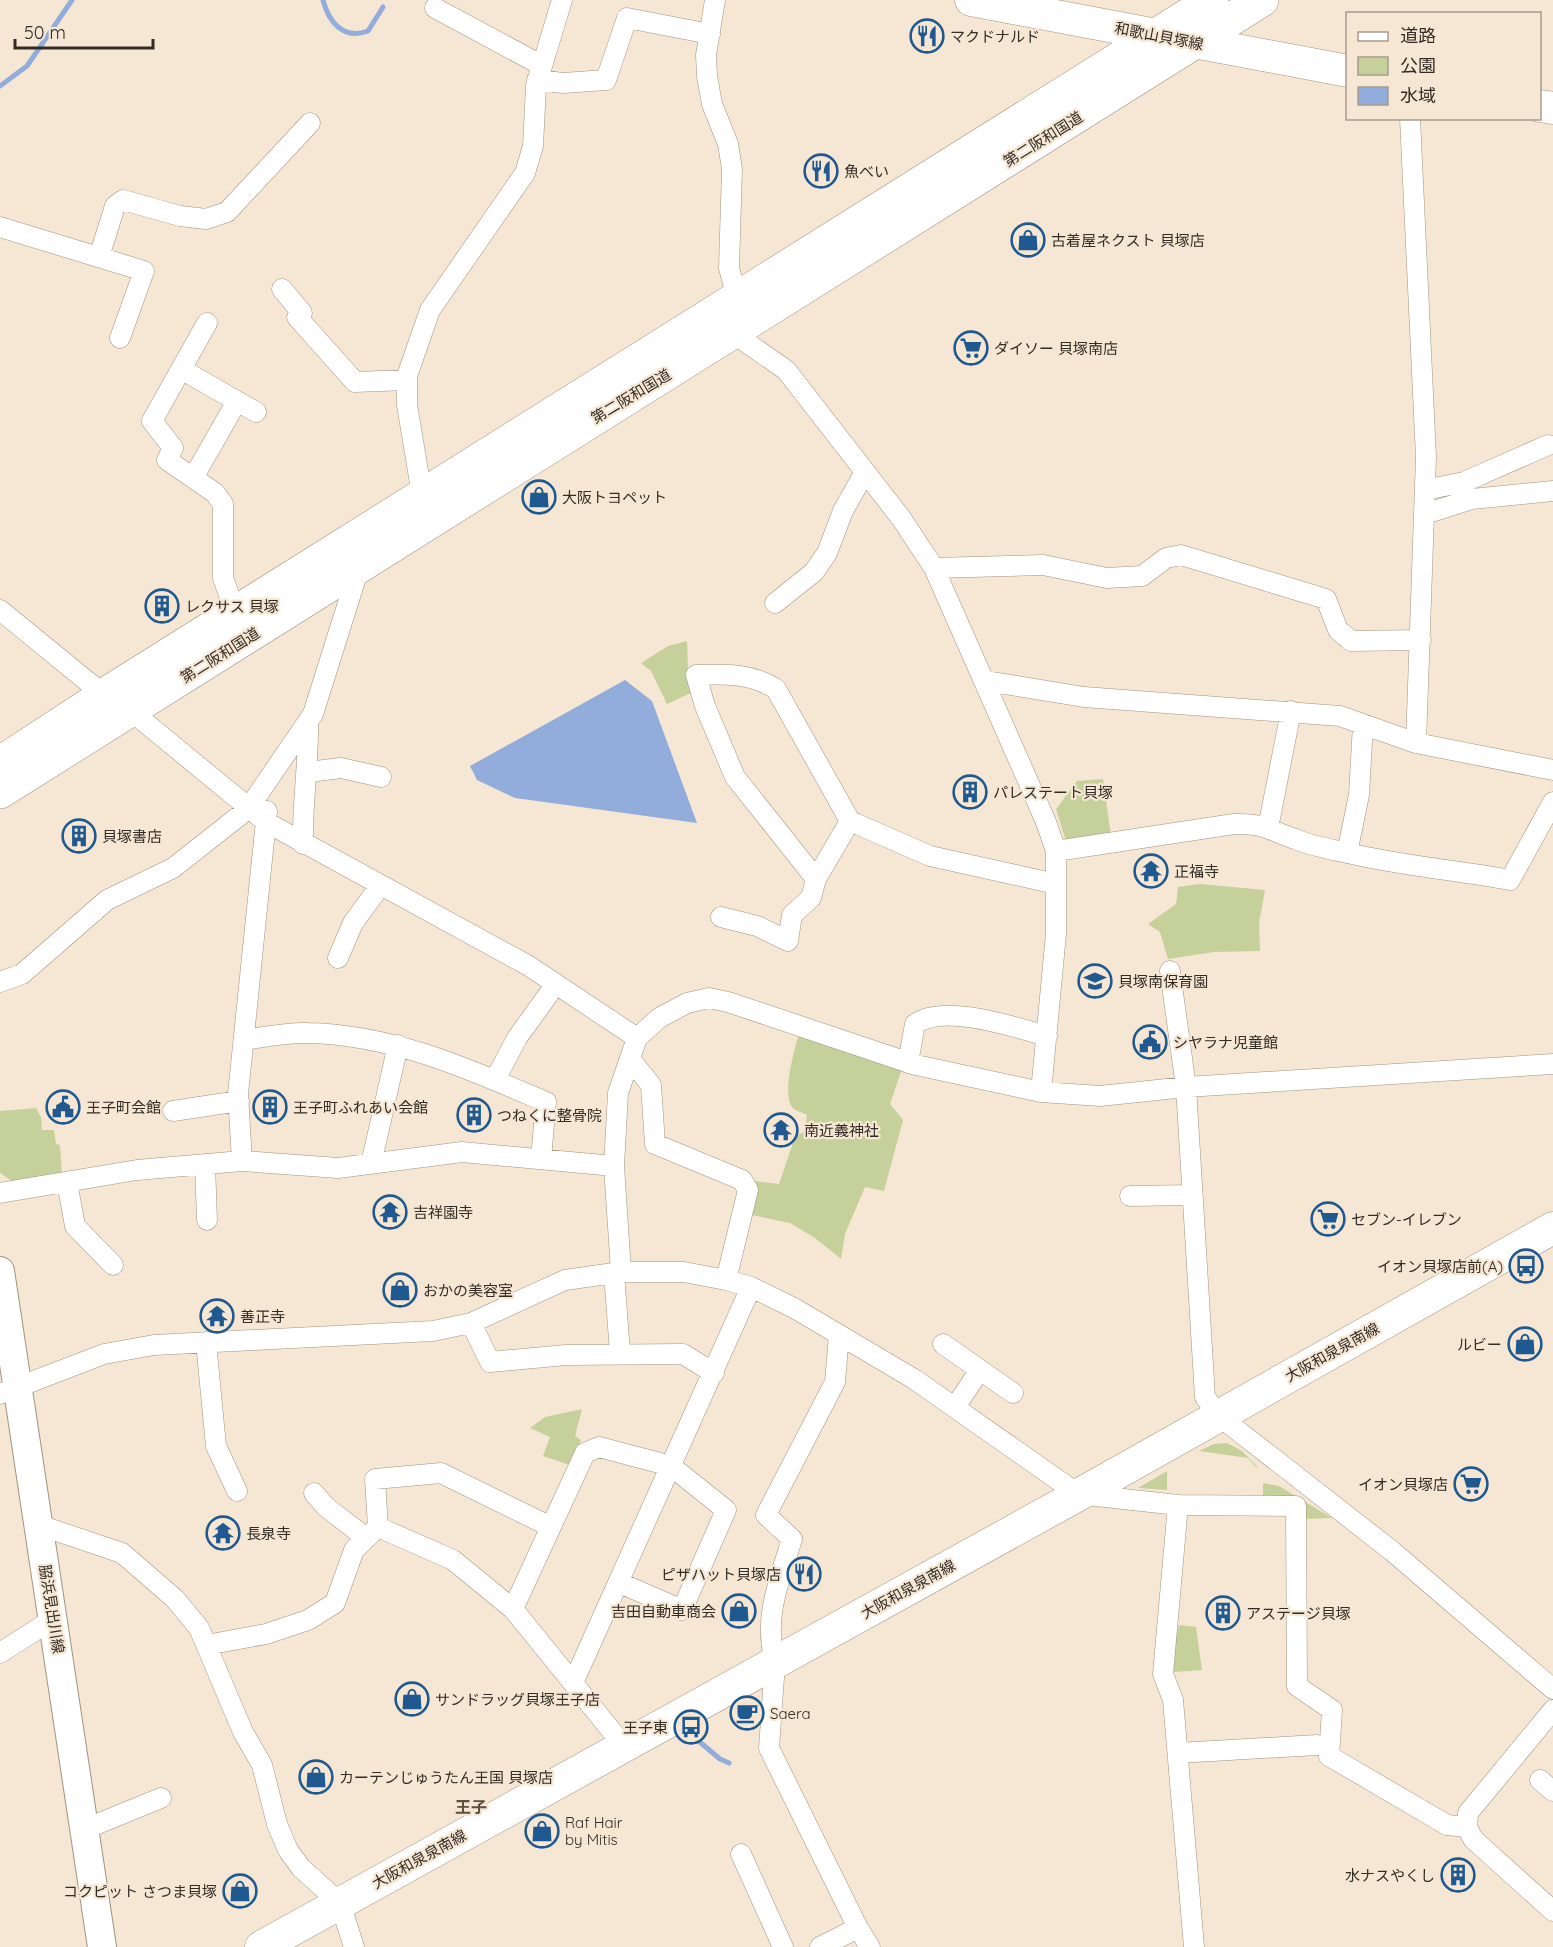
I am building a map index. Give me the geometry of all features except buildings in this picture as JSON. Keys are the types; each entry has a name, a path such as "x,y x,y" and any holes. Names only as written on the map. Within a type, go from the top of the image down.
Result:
{"highway":[{"name":"第二阪和国道","path":"0,792 236,614 1212,0"},
{"name":"第二阪和国道","path":"0,763 118,703 359,568 1262,0"}],"main road":[{"name":"和歌山貝塚線","path":"971,0 1000,3 1346,71"},
{"name":"大阪和泉泉南線","path":"261,1947 1220,1416 1553,1228"}],"street":[{"path":"422,495 407,405 407,380 418,338 430,310 525,173 533,146 533,113 539,72 562,0"},
{"path":"715,0 706,76 712,105 728,144 732,169 729,268 737,298"},
{"path":"435,8 539,72 563,83 606,80 627,18 710,34"},
{"path":"1410,120 1426,445 1416,743"},
{"path":"99,257 115,206 123,200 180,216 206,219 227,212 310,123"},
{"path":"0,227 144,271 120,338"},
{"path":"282,289 302,313 297,317 355,382 407,380"},
{"path":"207,324 152,420 173,448 166,460 215,493 223,504 223,578 236,614"},
{"path":"734,334 786,370 901,518 934,568 986,681 1046,822 1056,851 1056,934 1041,1092"},
{"path":"181,369 256,412"},
{"path":"193,478 237,401"},
{"path":"1425,490 1464,482 1548,445"},
{"path":"775,603 814,572 826,553 843,512 865,472"},
{"path":"1425,514 1472,500 1553,491"},
{"path":"934,568 1042,565 1107,578 1142,576 1166,558 1181,555 1326,599 1338,630 1351,641 1421,640"},
{"path":"0,982 22,974 107,900 173,868 248,809 308,721 325,682 359,568"},
{"path":"0,610 266,822 529,966 638,1038"},
{"path":"816,879 735,777 705,706 696,675 734,674 763,681 776,689 850,821 930,856 1056,884"},
{"path":"986,681 1084,697 1341,716 1416,743 1553,770"},
{"path":"1268,828 1291,711"},
{"path":"303,844 302,805 308,772 308,721"},
{"path":"1347,853 1359,795 1363,724"},
{"path":"308,772 341,768 381,777"},
{"path":"242,1161 239,1101 268,780"},
{"path":"1056,851 1234,824 1259,823 1296,840 1347,853 1410,867 1452,870 1510,880 1553,802"},
{"path":"721,917 757,926 788,942 792,915 811,898 816,879 850,821"},
{"path":"338,958 353,923 380,886"},
{"path":"1170,971 1186,1087 1205,1397 1220,1416 1392,1551 1553,1689"},
{"path":"495,1080 517,1038 556,984"},
{"path":"621,1353 614,1166 618,1093 638,1038 659,1018 687,1003 709,998 728,1002 908,1063 1041,1092 1100,1096 1186,1087 1553,1064"},
{"path":"908,1063 915,1024 925,1017 984,1018 1047,1036"},
{"path":"244,1040 307,1033 398,1045 448,1060 546,1102 541,1159"},
{"path":"371,1164 398,1045"},
{"path":"630,1059 651,1085 655,1144 742,1180 748,1190 726,1280"},
{"path":"173,1111 239,1101"},
{"path":"0,1193 137,1170 242,1161 338,1168 462,1152 614,1166"},
{"path":"205,1164 207,1220"},
{"path":"67,1182 75,1226 113,1265"},
{"path":"1130,1196 1192,1195"},
{"name":"脇浜見出川線","path":"0,1270 8,1390 39,1525 102,1947"},
{"path":"8,1390 104,1354 154,1345 433,1331 471,1323 565,1280 617,1272 684,1272 751,1287 914,1379 1078,1494 1178,1506 1296,1506 1297,1686 1332,1710 1329,1756 1447,1825 1467,1827"},
{"path":"573,1683 620,1583 751,1287"},
{"path":"471,1323 490,1362 621,1353 683,1354 714,1372"},
{"path":"839,1335 835,1382 766,1515 792,1539 771,1606 772,1651 775,1663 769,1748 858,1928 870,1947"},
{"path":"206,1342 216,1446 237,1491"},
{"path":"943,1344 1013,1393"},
{"path":"955,1407 980,1370"},
{"path":"513,1609 585,1453 599,1447 671,1466 726,1510 682,1610 620,1583"},
{"path":"206,1645 266,1635 308,1620 335,1603 354,1550 371,1532 375,1479 441,1473 551,1527"},
{"path":"314,1493 326,1507 371,1532 453,1560 513,1609 623,1745"},
{"path":"1178,1506 1164,1674 1173,1700 1194,1947"},
{"path":"39,1525 122,1553 175,1599 199,1628 243,1732 262,1765 277,1824 288,1850 301,1868 340,1903 354,1947"},
{"path":"0,1653 53,1619"},
{"path":"1553,1710 1468,1813 1467,1827 1473,1839 1553,1911"},
{"path":"1178,1754 1317,1745"},
{"path":"85,1829 161,1798"},
{"path":"741,1854 783,1947"},
{"path":"820,1947 858,1928"}],"green space":[{"path":"687,641 688,670 695,691 667,704 651,671 641,663 668,646"},
{"path":"1103,779 1111,836 1066,841 1056,809 1077,781"},
{"path":"1200,884 1265,890 1259,923 1260,951 1214,952 1168,959 1160,932 1148,924 1176,904 1178,887"},
{"path":"799,1033 902,1069 890,1104 903,1120 884,1191 865,1187 845,1234 841,1259 815,1238 790,1223 747,1214 754,1181 779,1184 795,1137 805,1131 807,1115 794,1109 788,1095 788,1084"},
{"path":"36,1108 41,1117 42,1130 54,1130 56,1144 60,1145 62,1175 12,1181 0,1173 0,1111"},
{"path":"582,1409 575,1436 581,1440 570,1465 543,1456 550,1437 530,1428 545,1417"},
{"path":"1227,1443 1242,1451 1257,1468 1248,1458 1199,1451 1214,1444"},
{"path":"1167,1471 1167,1490 1138,1488"},
{"path":"1263,1483 1279,1486 1332,1518 1303,1519 1263,1502"},
{"path":"1179,1625 1196,1627 1202,1670 1174,1672 1174,1647"}],"water":[{"path":"625,680 652,701 697,823 515,798 477,780 470,766"}],"waterway":[{"path":"0,86 27,66 72,0"},
{"path":"323,0 329,16 339,28 352,33 368,31 383,7"},
{"path":"688,1732 720,1759 729,1763"}],"place":[{"name":"マクドナルド","path":"927,36"},
{"name":"魚べい","path":"821,171"},
{"name":"古着屋ネクスト 貝塚店","path":"1028,240"},
{"name":"ダイソー 貝塚南店","path":"971,348"},
{"name":"大阪トヨペット","path":"539,497"},
{"name":"レクサス 貝塚","path":"162,606"},
{"name":"パレステート貝塚","path":"970,792"},
{"name":"貝塚書店","path":"79,836"},
{"name":"正福寺","path":"1151,871"},
{"name":"貝塚南保育園","path":"1095,981"},
{"name":"シヤラナ児童館","path":"1150,1042"},
{"name":"王子町会館","path":"63,1107"},
{"name":"王子町ふれあい会館","path":"270,1107"},
{"name":"つねくに整骨院","path":"474,1115"},
{"name":"南近義神社","path":"781,1130"},
{"name":"吉祥園寺","path":"390,1212"},
{"name":"セブン-イレブン","path":"1328,1219"},
{"name":"イオン貝塚店前(A)","path":"1526,1266"},
{"name":"おかの美容室","path":"400,1290"},
{"name":"善正寺","path":"217,1316"},
{"name":"ルビー","path":"1525,1344"},
{"name":"イオン貝塚店","path":"1471,1484"},
{"name":"長泉寺","path":"223,1533"},
{"name":"ピザハット貝塚店","path":"804,1574"},
{"name":"吉田自動車商会","path":"739,1611"},
{"name":"アステージ貝塚","path":"1223,1613"},
{"name":"サンドラッグ貝塚王子店","path":"412,1699"},
{"name":"Saera","path":"747,1713"},
{"name":"王子東","path":"691,1727"},
{"name":"カーテンじゅうたん王国 貝塚店","path":"316,1777"},
{"name":"Raf Hair by Mitis","path":"542,1831"},
{"name":"水ナスやくし","path":"1458,1875"},
{"name":"コクピット さつま貝塚","path":"240,1891"}],"district":[{"name":"王子","path":"471,1807"}]}
